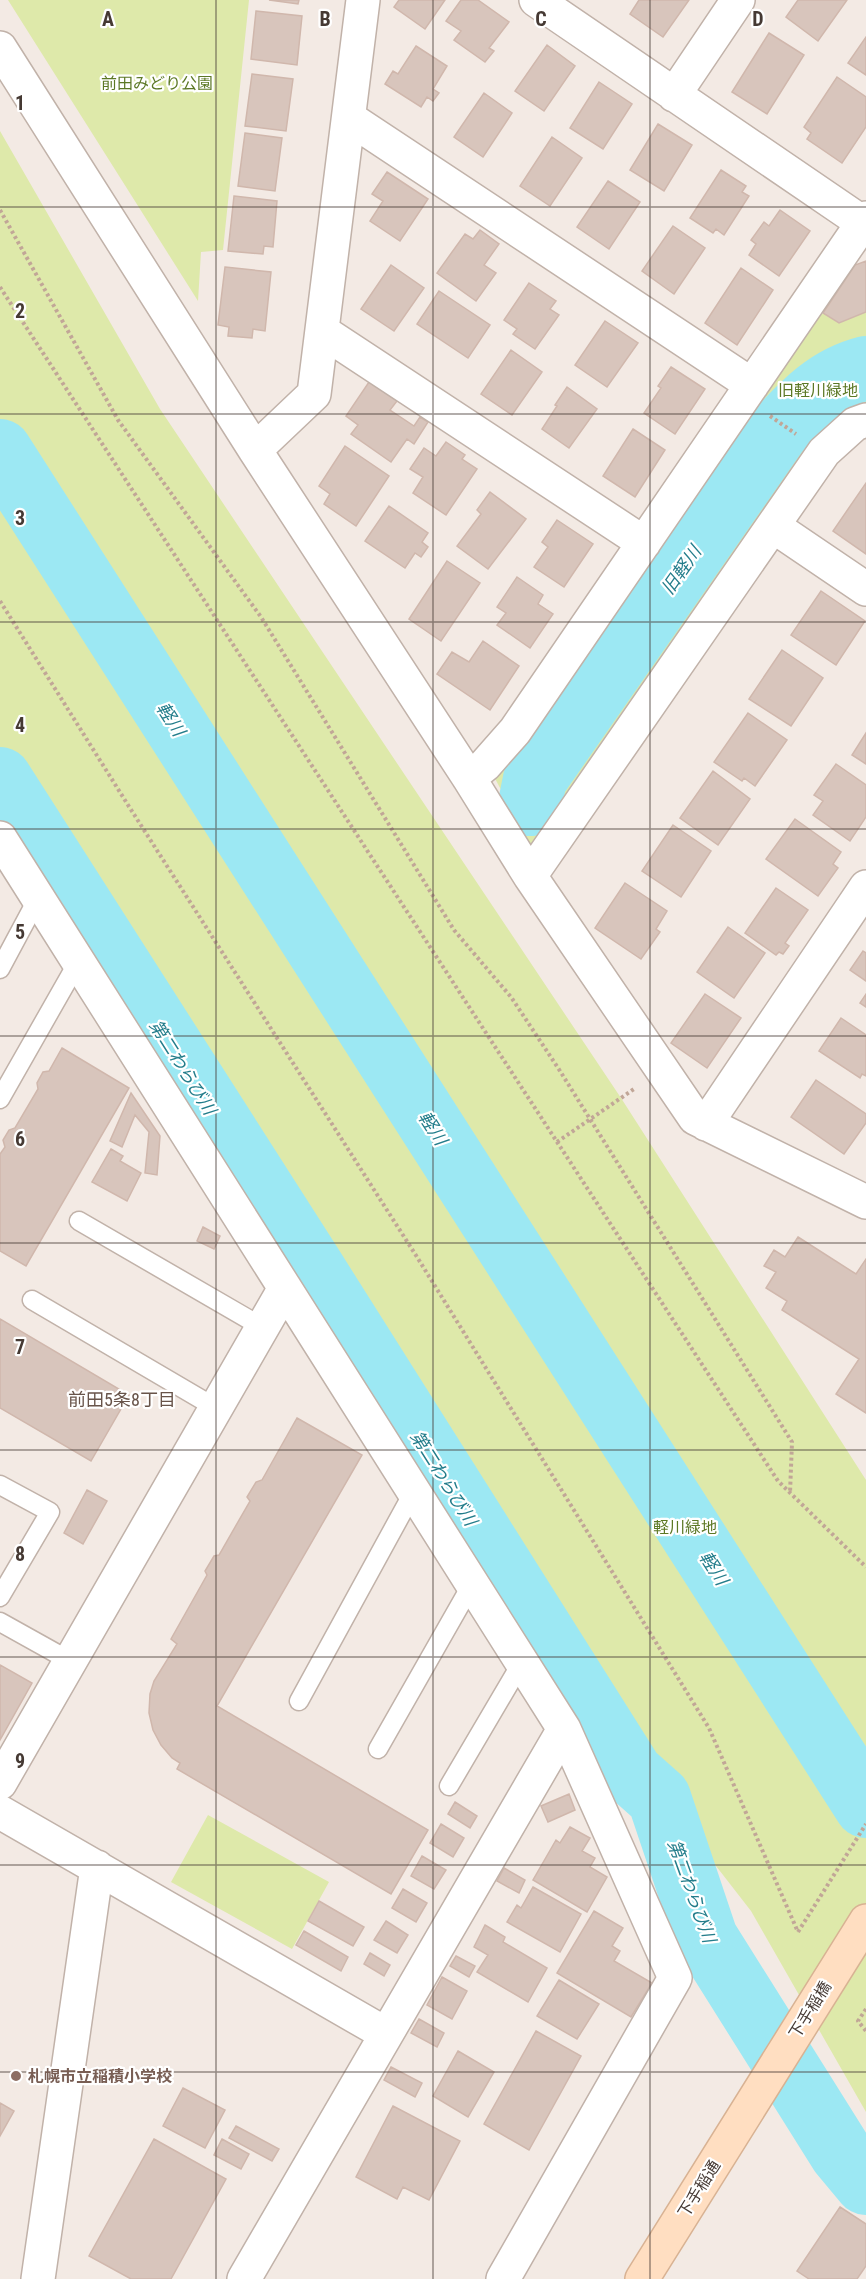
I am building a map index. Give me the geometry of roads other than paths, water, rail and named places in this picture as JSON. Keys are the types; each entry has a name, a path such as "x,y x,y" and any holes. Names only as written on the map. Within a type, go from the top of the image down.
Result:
{"main road":[{"name":"下手稲橋","path":"755,2099 866,1921"},
{"name":"下手稲通","path":"642,2279 755,2099"}],"street":[{"path":"255,450 314,394 363,0"},
{"path":"469,778 485,765 515,731 865,222 536,0"},
{"path":"674,95 738,0"},
{"path":"0,48 255,450 469,778 530,876 695,1118 866,1202"},
{"path":"349,118 747,391"},
{"path":"322,330 644,543"},
{"path":"530,876 824,452 855,424 866,420"},
{"path":"773,526 866,589"},
{"path":"0,838 564,1728 675,1978 503,2279"},
{"path":"706,1124 866,887"},
{"path":"0,1783 285,1288"},
{"path":"244,2279 564,1728"},
{"path":"0,1812 386,2034"},
{"path":"38,2279 97,1867"}],"lane":[{"path":"0,969 38,898"},
{"path":"0,1099 78,962"},
{"path":"79,1221 262,1327"},
{"path":"32,1300 216,1408"},
{"path":"0,1485 50,1512 0,1597"},
{"path":"299,1701 414,1491"},
{"path":"378,1749 472,1584"},
{"path":"0,1622 70,1661"},
{"path":"449,1786 522,1662"}],"waterway":[{"name":"旧軽川","path":"530,804 535,779 777,432 828,385 852,372 866,368"},
{"name":"軽川","path":"0,451 866,1806"},
{"name":"第二わらび川","path":"0,779 632,1774 659,1798 706,1938 841,2153 866,2183"}],"place":[{"name":"札幌市立稲積小学校","path":"16,2076"}],"district":[{"name":"前田5条8丁目","path":"122,1399"}],"park label":[{"name":"前田みどり公園","path":"157,83"},
{"name":"旧軽川緑地","path":"818,390"},
{"name":"軽川緑地","path":"685,1527"}]}
